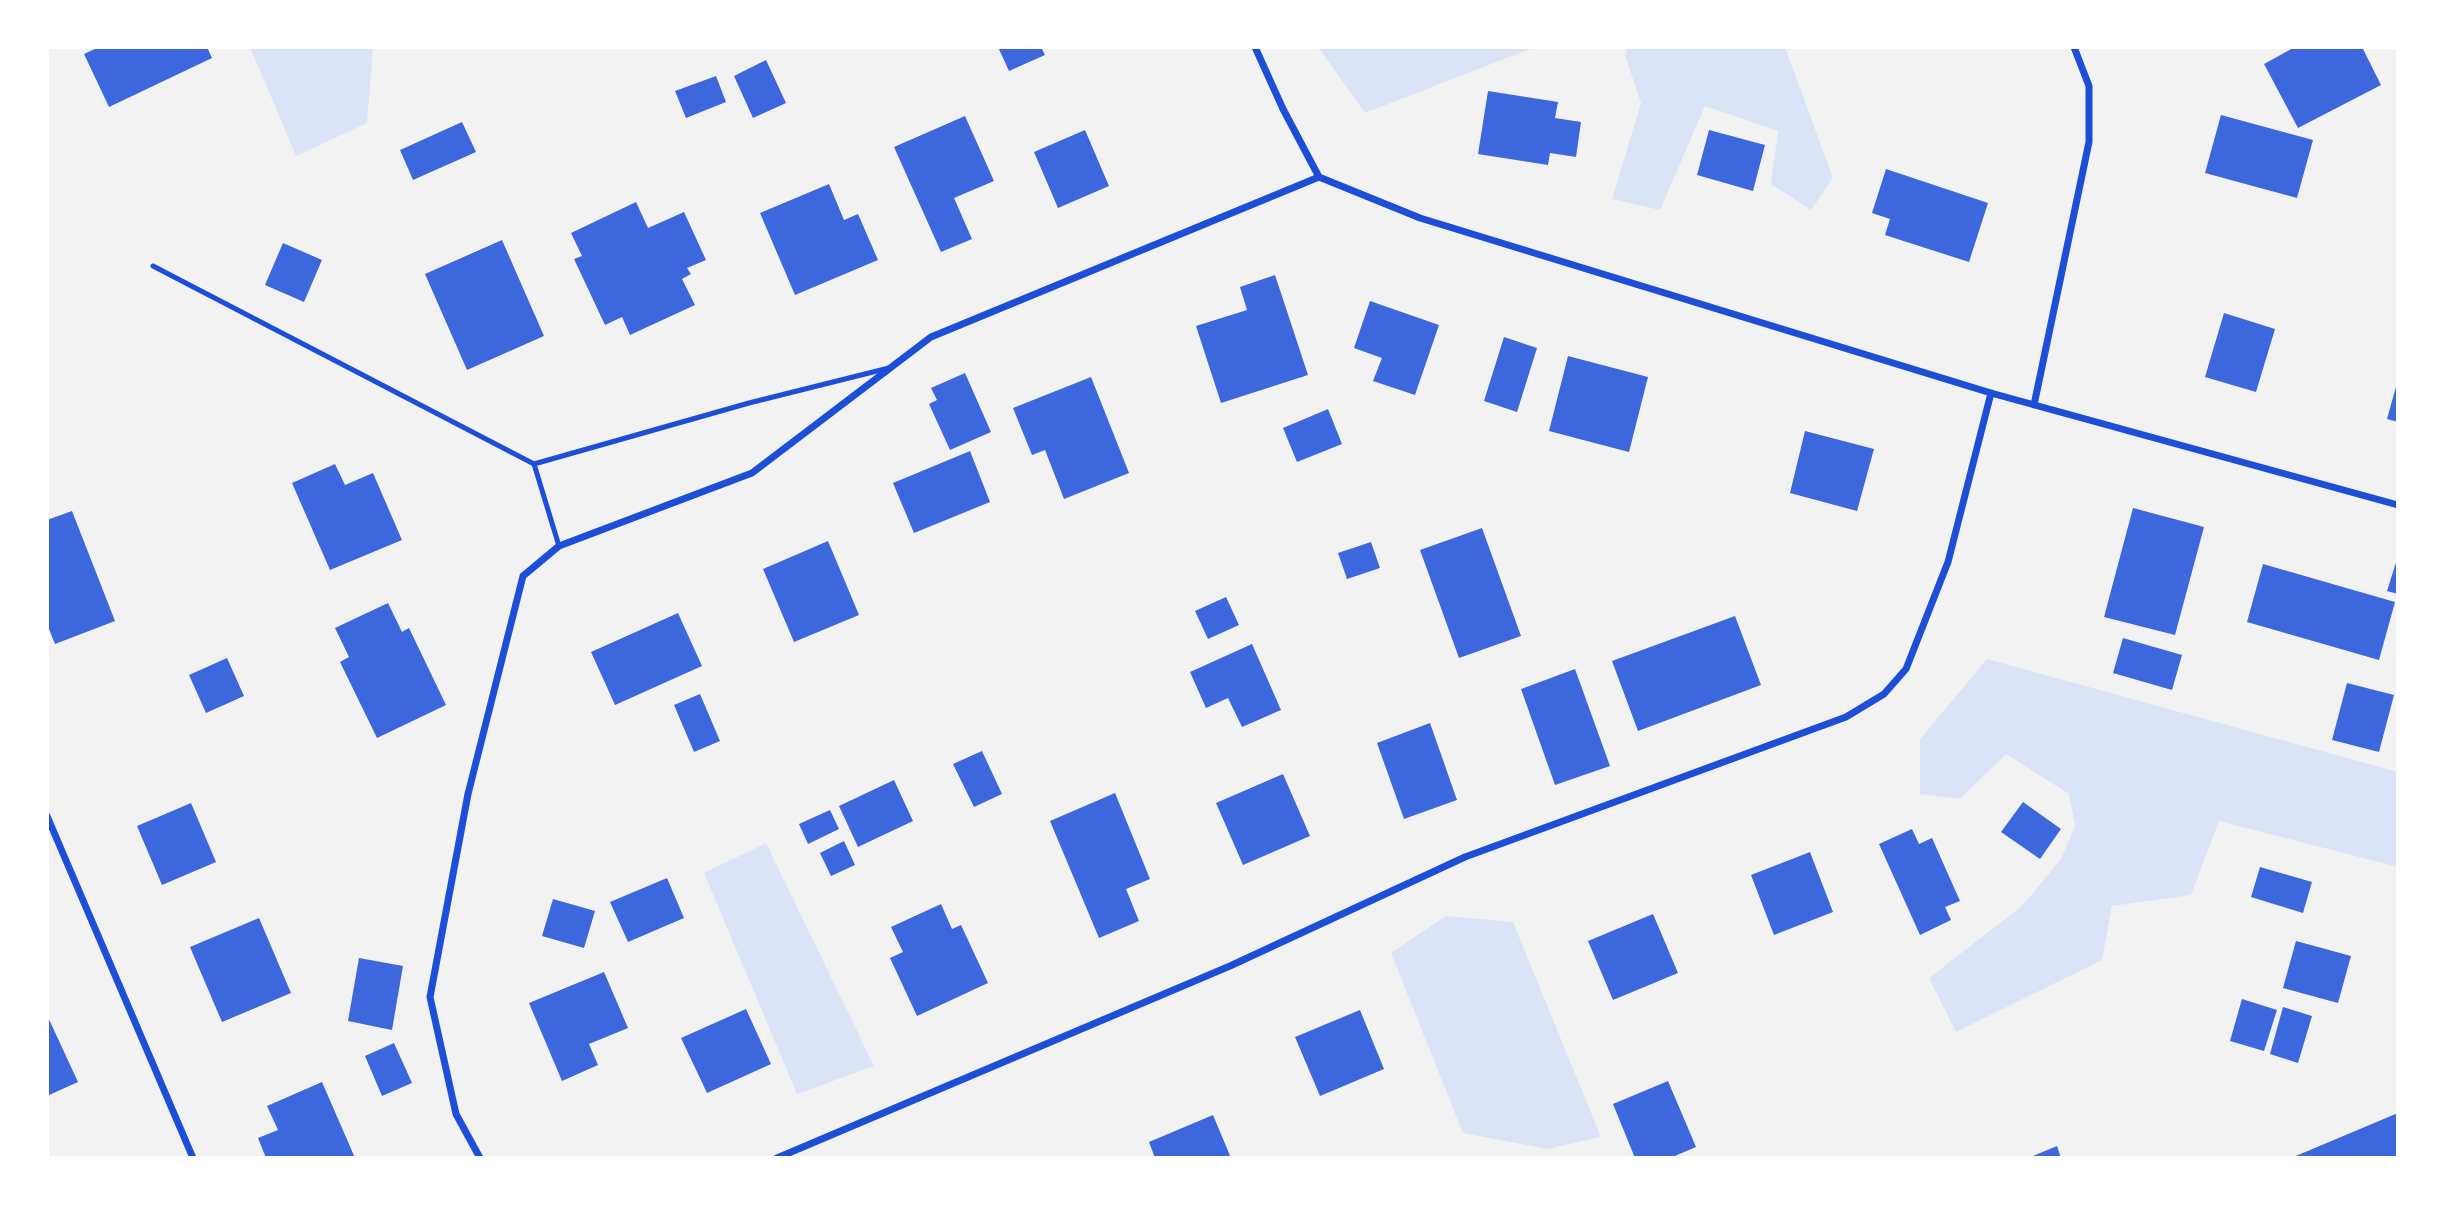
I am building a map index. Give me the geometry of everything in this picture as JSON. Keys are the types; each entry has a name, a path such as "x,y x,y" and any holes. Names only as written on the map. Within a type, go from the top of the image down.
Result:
{"street":[{"path":"1255,47 1283,110 1319,177 1420,218 1991,393 2398,505"},
{"path":"2034,405 2089,142 2089,86 2074,47"},
{"path":"480,1158 456,1114 430,997 468,794 523,576 559,545 751,473 931,337 1319,177"},
{"path":"777,1158 1230,966 1465,857 1846,717 1884,694 1906,669 1948,562 1991,393"},
{"path":"47,816 193,1158"}],"lane":[{"path":"153,266 534,464 749,403 890,368"},
{"path":"534,464 559,545"}],"shaded area":[{"path":"250,47 373,47 367,123 296,156"},
{"path":"1318,47 1535,47 1365,113"},
{"path":"1628,47 1785,47 1833,178 1811,210 1771,184 1778,131 1705,106 1660,210 1612,199 1641,103 1625,55"},
{"path":"1987,659 2398,772 2398,867 2219,821 2191,895 2112,906 2102,960 1956,1032 1929,978 2022,906 2061,859 2075,826 2069,794 2006,754 1960,799 1920,794 1920,739"},
{"path":"766,843 874,1066 797,1094 704,873"},
{"path":"1446,916 1513,922 1601,1137 1547,1149 1463,1133 1391,953"}],"building":[{"path":"99,47 207,47 212,58 109,107 84,54"},
{"path":"998,47 1041,47 1045,55 1009,71"},
{"path":"2295,47 2362,47 2381,85 2298,128 2264,64"},
{"path":"766,60 786,103 753,118 734,76"},
{"path":"716,76 726,102 686,118 675,91"},
{"path":"1488,91 1558,102 1555,118 1581,122 1576,157 1550,153 1548,165 1478,154"},
{"path":"2221,115 2313,140 2297,198 2205,173"},
{"path":"965,116 994,181 954,198 972,239 941,252 894,147"},
{"path":"462,122 476,152 413,180 400,150"},
{"path":"1085,130 1109,186 1058,208 1034,152"},
{"path":"1709,130 1765,145 1753,191 1697,175"},
{"path":"1886,169 1988,203 1969,262 1885,235 1890,219 1872,213"},
{"path":"829,184 844,220 858,214 878,260 795,295 760,213"},
{"path":"636,202 648,228 684,212 706,260 687,268 691,274 682,279 695,305 630,335 622,317 605,325 574,259 582,256 571,233"},
{"path":"502,240 544,336 467,370 425,274"},
{"path":"283,243 322,260 304,302 265,285"},
{"path":"1275,275 1308,375 1221,403 1196,326 1247,310 1240,287"},
{"path":"1370,301 1439,325 1415,395 1373,381 1382,358 1354,348"},
{"path":"2224,313 2275,329 2256,392 2205,377"},
{"path":"1504,337 1537,348 1517,412 1484,401"},
{"path":"1568,356 1648,377 1629,452 1549,431"},
{"path":"965,373 991,432 950,450 929,404 937,400 931,388"},
{"path":"1091,377 1129,473 1064,499 1045,450 1032,455 1013,408"},
{"path":"2398,383 2398,422 2387,419"},
{"path":"1328,409 1342,444 1297,462 1283,428"},
{"path":"1805,431 1874,449 1857,511 1790,493"},
{"path":"970,451 990,502 914,533 893,483"},
{"path":"335,464 345,485 373,473 402,540 330,570 292,483"},
{"path":"2133,508 2204,527 2175,635 2104,617"},
{"path":"72,511 115,621 55,644 47,624 47,520"},
{"path":"1482,528 1521,636 1459,658 1420,550"},
{"path":"828,541 859,615 794,642 763,569"},
{"path":"1371,542 1380,568 1347,579 1338,553"},
{"path":"2398,556 2398,594 2387,591"},
{"path":"2263,564 2395,602 2379,660 2247,622"},
{"path":"1226,597 1239,625 1208,639 1195,611"},
{"path":"388,603 402,632 409,628 446,705 377,738 340,662 349,657 335,628"},
{"path":"678,613 702,666 615,705 591,652"},
{"path":"1735,616 1761,685 1638,731 1612,661"},
{"path":"2123,638 2182,655 2172,690 2113,673"},
{"path":"1252,644 1281,710 1242,727 1228,698 1206,708 1190,672"},
{"path":"227,658 244,696 206,713 189,675"},
{"path":"1575,669 1610,766 1555,785 1521,689"},
{"path":"2347,683 2394,695 2379,752 2332,740"},
{"path":"700,694 720,741 694,752 674,705"},
{"path":"1430,723 1457,800 1404,819 1377,743"},
{"path":"982,751 1002,794 974,807 953,764"},
{"path":"1283,774 1310,836 1243,865 1216,803"},
{"path":"894,780 913,821 858,847 839,806"},
{"path":"1115,793 1150,879 1126,889 1139,921 1099,938 1050,821"},
{"path":"2023,802 2061,829 2040,859 2001,832"},
{"path":"191,803 216,862 162,885 137,826"},
{"path":"830,810 839,829 808,844 799,824"},
{"path":"1912,829 1919,844 1932,838 1960,901 1945,907 1951,920 1920,935 1879,844"},
{"path":"844,841 855,865 831,876 820,853"},
{"path":"1810,852 1833,912 1774,935 1751,875"},
{"path":"2260,867 2312,882 2303,913 2251,897"},
{"path":"667,878 684,918 628,942 610,902"},
{"path":"553,899 595,911 584,948 542,936"},
{"path":"941,904 952,929 961,925 988,983 917,1016 890,958 903,952 891,927"},
{"path":"1653,914 1678,973 1613,1000 1588,941"},
{"path":"259,918 291,993 222,1022 190,947"},
{"path":"2296,941 2351,956 2338,1003 2283,988"},
{"path":"359,958 403,966 392,1030 348,1021"},
{"path":"604,972 628,1028 589,1044 598,1065 562,1081 529,1003"},
{"path":"2242,999 2277,1010 2264,1051 2230,1041"},
{"path":"2283,1007 2312,1016 2298,1063 2270,1054"},
{"path":"746,1009 771,1064 707,1093 681,1038"},
{"path":"1360,1010 1384,1069 1320,1096 1295,1037"},
{"path":"47,1015 78,1082 47,1096"},
{"path":"394,1043 412,1083 382,1096 365,1056"},
{"path":"1668,1081 1696,1147 1670,1158 1635,1158 1613,1104"},
{"path":"322,1082 355,1158 266,1158 258,1138 278,1130 267,1106"},
{"path":"2398,1113 2398,1158 2291,1158"},
{"path":"1213,1115 1231,1158 1155,1158 1149,1142"},
{"path":"2057,1146 2061,1158 2028,1158"}]}
